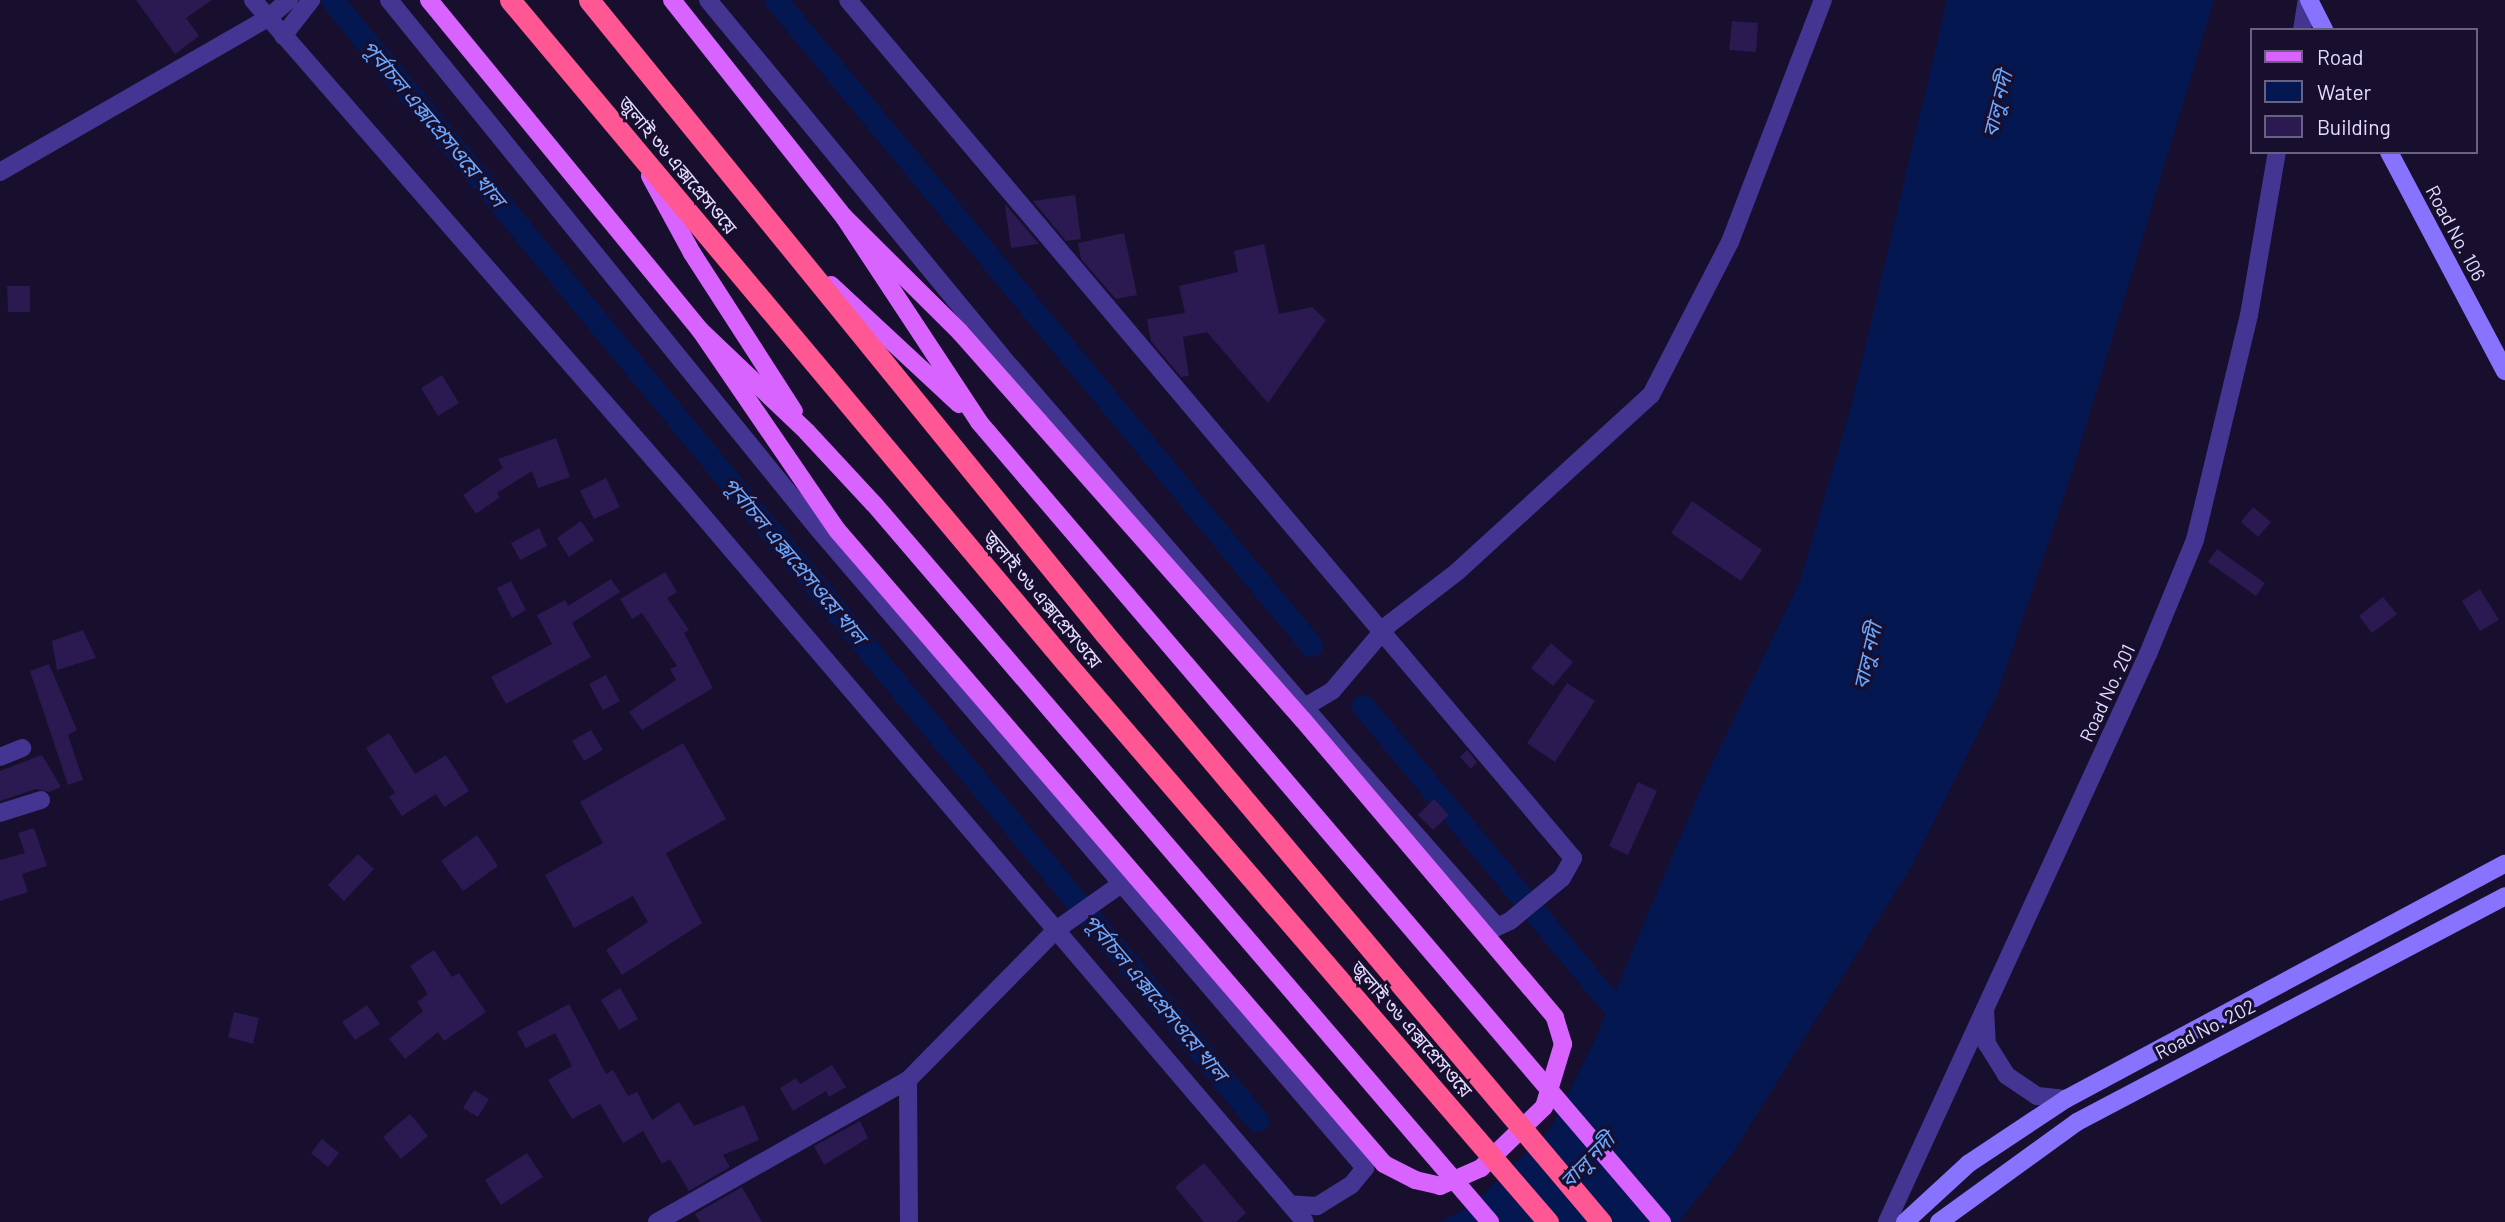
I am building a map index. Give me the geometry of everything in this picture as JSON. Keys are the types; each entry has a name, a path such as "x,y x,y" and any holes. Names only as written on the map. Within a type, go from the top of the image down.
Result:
{"highway":[{"name":"জুলাই ৩৬ এক্সপ্রেসওয়ে","path":"510,0 1066,663 1548,1222"},
{"name":"জুলাই ৩৬ এক্সপ্রেসওয়ে","path":"589,0 1104,633 1601,1222"}],"main road":[{"path":"429,0 700,330 837,530 1128,879 1384,1164 1415,1180 1440,1185 1481,1168 1544,1107 1563,1044 1555,1017 1297,706 960,332 844,217"},
{"path":"672,0 844,217 979,422 1662,1222"},
{"path":"636,151 691,253 807,432"},
{"path":"800,257 979,422"},
{"path":"700,330 807,432 1039,693 1490,1222"}],"street":[{"path":"253,0 280,8"},
{"path":"283,36 311,0"},
{"path":"280,8 283,36 1061,925 1297,1212 1317,1206 1351,1185 1365,1168 1128,879 819,530 389,0"},
{"path":"708,0 1010,366 1297,706 1497,927 1510,921 1562,878 1573,858 848,0"},
{"path":"1297,706 1332,691 1382,632 1420,596 1458,570 1651,395 1730,242 1823,0"},
{"path":"2302,28 2308,0"},
{"path":"2308,0 2323,28"},
{"path":"0,172 280,8"},
{"name":"Road No. 201","path":"1887,1222 2148,654 2195,540 2249,315 2277,154"},
{"name":"Road No. 106","path":"2390,154 2505,371"},
{"path":"0,757 22,748"},
{"path":"0,813 41,800"},
{"name":"Road No. 202","path":"2066,1099 2505,864"},
{"path":"657,1222 908,1080 1061,925 1128,879"},
{"name":"Road No. 202","path":"1939,1222 2077,1122 2505,896"},
{"path":"1986,1002 1987,1044 2006,1075 2037,1096 2066,1099"},
{"path":"908,1080 909,1222"},
{"path":"2066,1099 2077,1122"},
{"path":"1905,1222 1968,1164 2066,1099"}],"water":[{"name":"বালু নদী","path":"1947,0 2214,0 2072,472 1997,695 1913,864 1734,1151 1679,1222 1440,1222 1470,1207 1551,1128 1593,1044 1704,781 1801,579 1852,403"}],"building":[{"path":"136,0 212,0 186,18 199,36 175,54"},
{"path":"1732,21 1758,23 1756,52 1729,50"},
{"path":"1075,195 1081,239 1066,241 1033,201"},
{"path":"1006,205 1039,244 1011,248"},
{"path":"1124,233 1137,295 1116,299 1081,259 1078,243"},
{"path":"1264,244 1279,314 1312,307 1326,320 1268,403 1207,332 1183,337 1189,376 1181,377 1151,341 1147,319 1185,313 1179,286 1238,272 1234,251"},
{"path":"7,286 30,286 30,312 8,312"},
{"path":"442,375 459,403 438,416 421,388"},
{"path":"556,438 570,477 538,488 532,471 497,493 500,497 476,514 463,495 503,468 498,459"},
{"path":"606,478 620,507 594,519 580,491"},
{"path":"1692,501 1762,550 1741,581 1671,533"},
{"path":"2253,507 2271,522 2258,537 2241,522"},
{"path":"581,521 594,540 569,557 557,538"},
{"path":"539,528 547,546 520,560 511,543"},
{"path":"2217,549 2265,583 2256,596 2208,562"},
{"path":"665,572 677,592 667,598 689,630 684,633 713,688 642,730 629,712 676,680 670,669 677,666 642,613 632,619 620,599"},
{"path":"611,579 620,592 572,623 591,657 506,704 491,677 552,644 537,615 565,600 568,606"},
{"path":"511,581 526,610 512,618 497,588"},
{"path":"2480,589 2499,620 2480,631 2462,601"},
{"path":"2383,597 2397,614 2372,633 2359,616"},
{"path":"83,630 96,658 57,670 52,641"},
{"path":"1551,643 1573,662 1553,686 1531,668"},
{"path":"49,664 77,730 68,735 83,780 68,785 30,671"},
{"path":"606,675 620,701 603,710 589,684"},
{"path":"1567,683 1595,701 1555,762 1527,743"},
{"path":"591,730 603,750 584,761 572,741"},
{"path":"389,733 415,774 446,755 469,791 444,807 436,794 402,816 389,797 395,793 366,748"},
{"path":"683,743 726,819 666,853 702,923 622,975 606,950 648,922 633,896 574,928 545,875 603,843 580,802"},
{"path":"1467,750 1477,762 1471,769 1460,757"},
{"path":"42,755 61,787 49,792 36,789 0,801 0,771"},
{"path":"1638,782 1657,791 1628,855 1609,846"},
{"path":"1434,799 1449,815 1433,830 1418,815"},
{"path":"34,828 47,866 22,874 28,892 0,901 0,860 25,853 18,833"},
{"path":"477,835 498,866 463,891 441,861"},
{"path":"358,854 374,869 344,901 328,885"},
{"path":"434,950 452,977 459,973 486,1012 444,1041 438,1032 405,1059 389,1039 423,1011 417,1002 428,994 410,966"},
{"path":"620,988 638,1019 619,1030 601,1000"},
{"path":"569,1004 606,1074 613,1070 628,1096 637,1092 652,1120 679,1102 694,1126 744,1105 759,1140 723,1155 730,1167 689,1191 670,1159 662,1164 643,1131 623,1143 600,1104 572,1119 548,1080 572,1066 555,1033 526,1048 517,1032"},
{"path":"367,1005 380,1024 355,1040 342,1022"},
{"path":"234,1012 259,1018 253,1044 228,1037"},
{"path":"832,1065 846,1087 829,1097 826,1091 793,1111 780,1088 796,1078 800,1084"},
{"path":"474,1090 489,1099 478,1117 463,1108"},
{"path":"410,1114 428,1136 401,1159 383,1137"},
{"path":"860,1121 868,1138 824,1165 814,1146"},
{"path":"322,1139 339,1153 328,1167 311,1153"},
{"path":"527,1153 543,1177 501,1205 485,1180"},
{"path":"1204,1163 1246,1213 1236,1222 1204,1222 1175,1187"},
{"path":"742,1187 762,1222 700,1222 695,1214"}],"waterway":[{"name":"পূর্বাচল এক্সপ্রেসওয়ে খাল","path":"332,0 1257,1120"},
{"name":"পূর্বাচল এক্সপ্রেসওয়ে খাল","path":"776,0 1311,645"},
{"name":"পূর্বাচল এক্সপ্রেসওয়ে খাল","path":"1363,706 1630,1026"}]}
